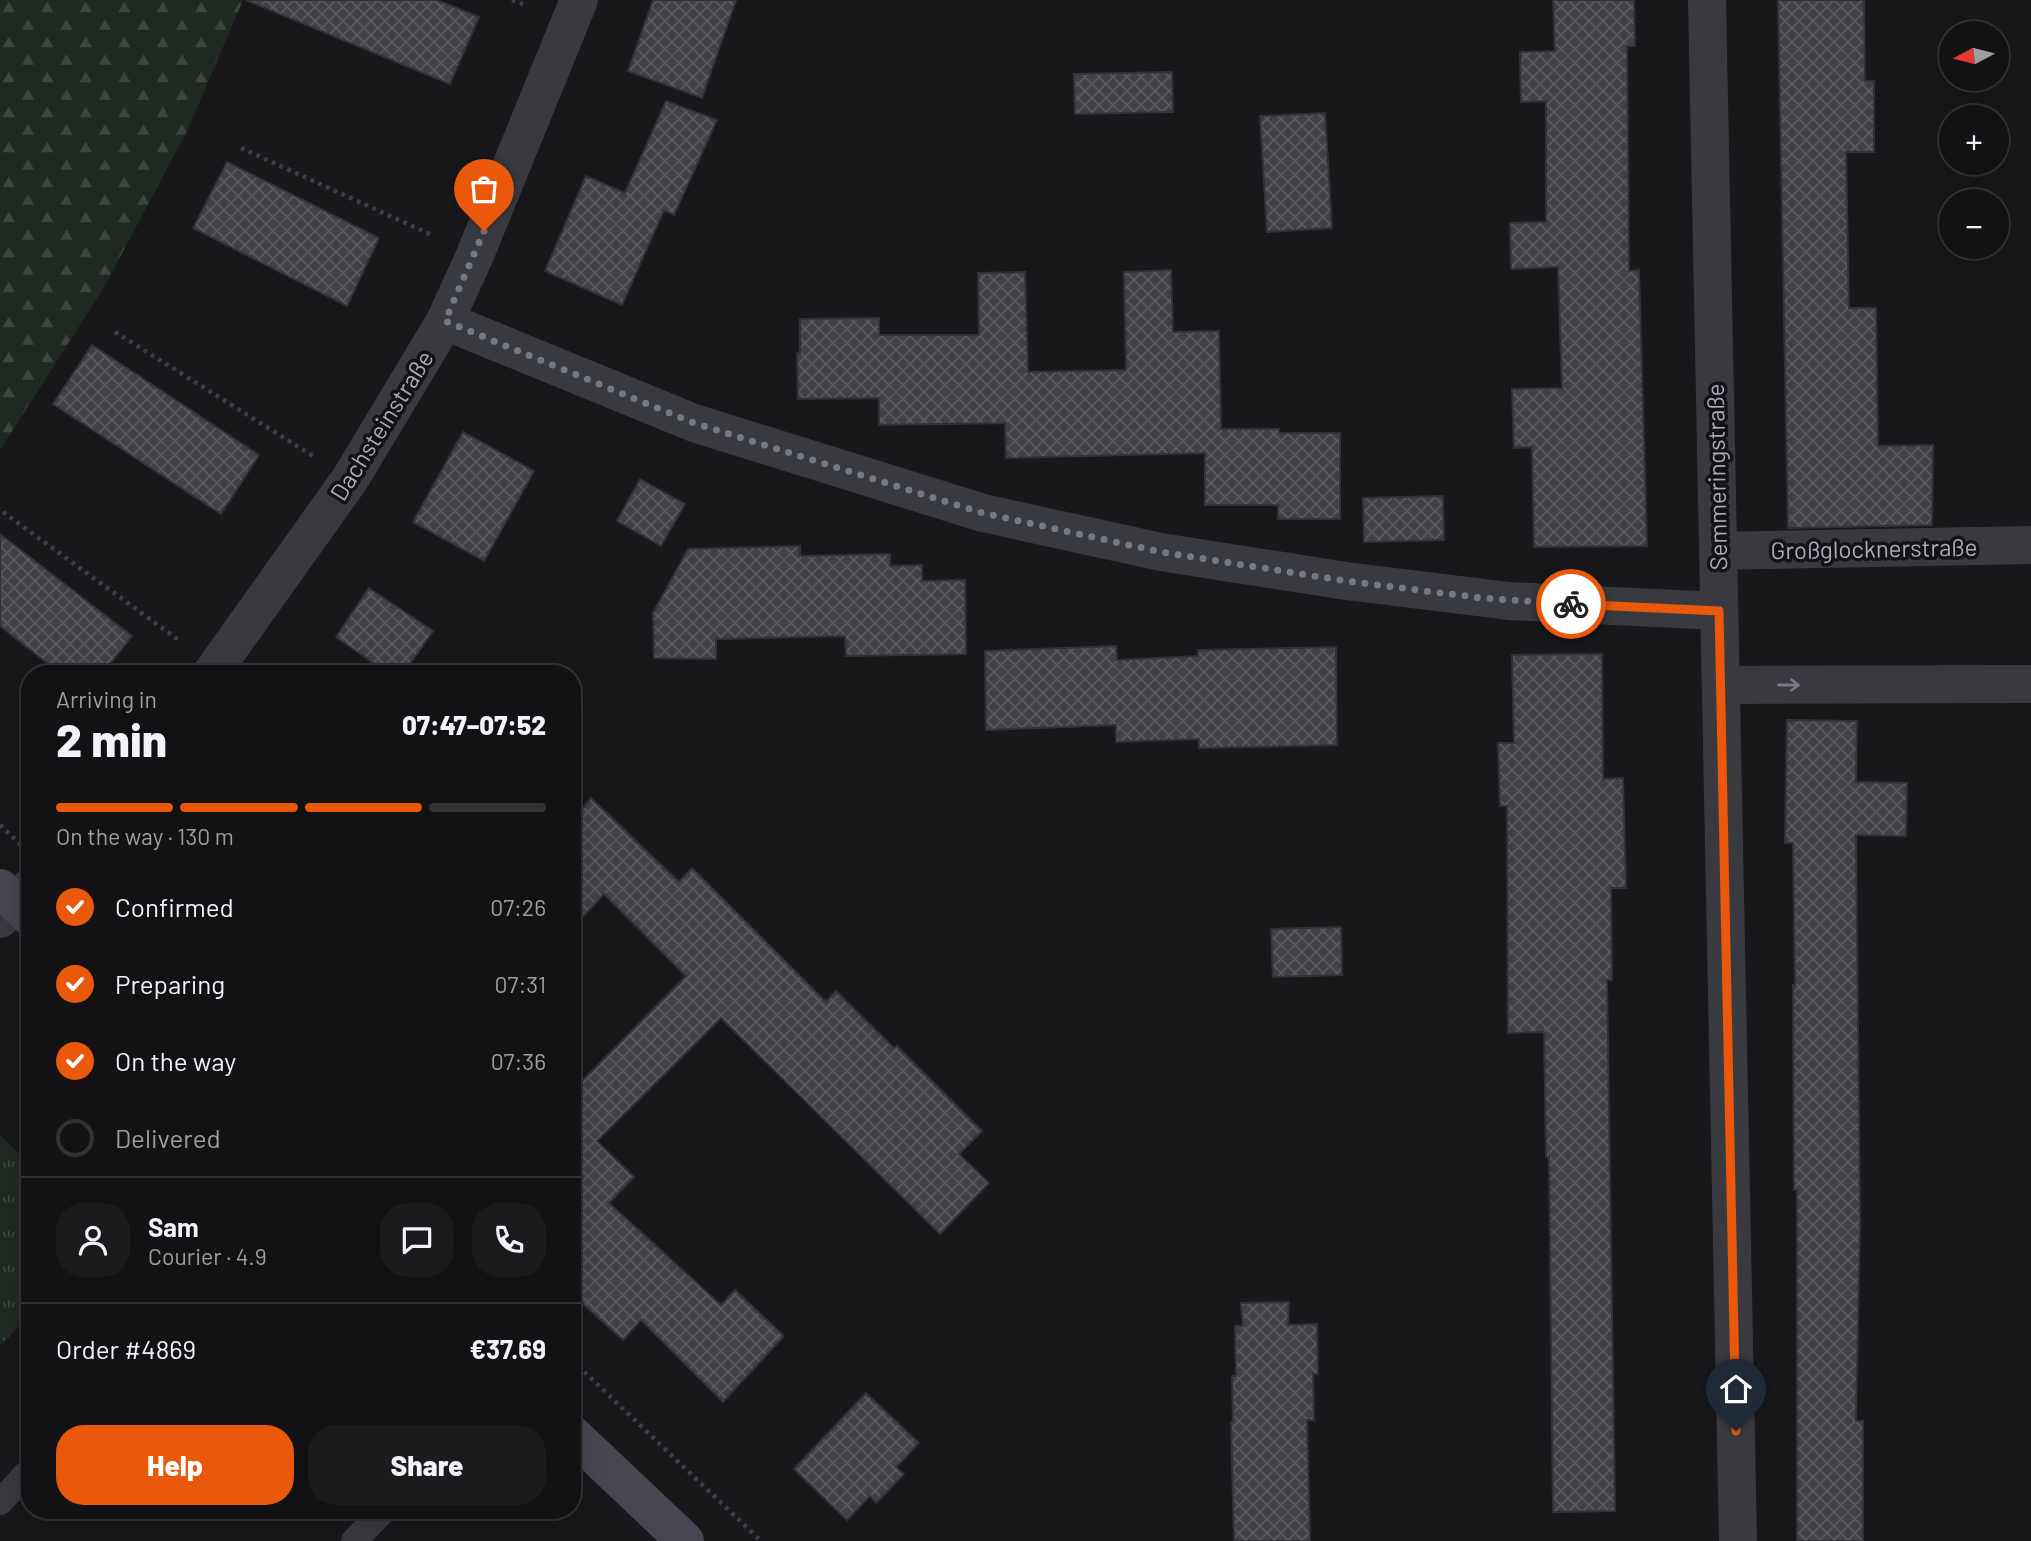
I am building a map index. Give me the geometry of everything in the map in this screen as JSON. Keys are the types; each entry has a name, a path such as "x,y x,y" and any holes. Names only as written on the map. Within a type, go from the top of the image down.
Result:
{"main road":[{"path":"581,1443 685,1541"}],"street":[{"name":"Dachsteinstraße","path":"217,665 350,479 445,321 475,255 579,0"},
{"name":"Semmeringstraße","path":"1707,0 1738,1541"},
{"path":"445,321 694,423 983,513 1161,552 1346,581 1509,601 1719,611"},
{"name":"Großglocknerstraße","path":"1718,551 2031,545"},
{"path":"1721,685 2031,684"}],"lane":[{"path":"0,1502 21,1480"},
{"path":"354,1541 375,1519"}],"path":[{"path":"241,148 475,255"},
{"path":"115,332 350,479"},
{"path":"3,512 206,665"},
{"path":"0,825 21,845"},
{"path":"581,1369 761,1541"}],"green space":[{"path":"0,0 243,0 187,131 103,289 0,450"},
{"path":"0,1135 21,1155 21,1324 0,1346"}],"building":[{"path":"246,0 437,0 479,17 450,84"},
{"path":"653,0 736,0 702,98 628,71"},
{"path":"1553,0 1634,0 1635,46 1627,46 1629,271 1639,270 1647,546 1534,547 1532,447 1514,448 1512,389 1562,388 1558,267 1511,269 1510,223 1546,222 1546,101 1521,102 1520,52 1555,51"},
{"path":"1778,0 1864,0 1865,81 1874,81 1874,152 1846,152 1849,308 1876,308 1878,446 1933,445 1932,525 1788,528"},
{"path":"1172,72 1173,112 1075,114 1074,74"},
{"path":"666,101 717,120 674,215 664,210 622,305 545,271 586,176 625,193"},
{"path":"1325,113 1332,228 1267,232 1260,116"},
{"path":"227,162 379,238 347,306 193,228"},
{"path":"1171,270 1173,332 1219,331 1221,429 1340,433 1340,519 1278,519 1278,505 1205,505 1205,453 1006,458 1005,423 879,425 879,398 798,399 797,353 800,353 800,319 879,318 879,335 979,335 978,273 1025,272 1028,372 1126,370 1124,272"},
{"path":"92,345 259,455 221,514 53,404"},
{"path":"463,432 534,471 484,561 413,522"},
{"path":"640,479 685,504 661,546 617,521"},
{"path":"1443,496 1444,540 1364,542 1363,498"},
{"path":"0,534 132,636 109,665 50,665 0,626"},
{"path":"800,546 800,556 890,554 890,566 922,565 922,581 965,580 966,654 846,656 845,636 716,639 716,659 654,658 653,613 688,549"},
{"path":"369,588 433,631 409,665 376,665 336,637"},
{"path":"1116,646 1117,660 1198,656 1198,650 1336,647 1337,745 1199,748 1199,739 1116,742 1116,725 986,730 985,651"},
{"path":"1602,654 1603,779 1623,778 1626,888 1611,888 1612,980 1607,980 1615,1511 1553,1512 1549,1157 1546,1157 1544,1032 1508,1033 1507,806 1500,806 1498,743 1514,743 1512,655"},
{"path":"1787,720 1857,721 1856,782 1907,783 1906,836 1856,835 1860,1222 1856,1421 1863,1421 1863,1541 1797,1541 1795,985 1793,843 1785,843"},
{"path":"591,798 679,882 692,868 826,1002 836,991 894,1048 897,1046 982,1131 959,1154 989,1183 940,1234 721,1018 597,1141 634,1177 609,1203 721,1305 735,1290 784,1336 723,1402 641,1320 623,1340 581,1302 581,1082 686,976 604,894 581,918 581,810"},
{"path":"1341,927 1342,975 1273,977 1271,929"},
{"path":"1289,1302 1288,1325 1317,1324 1318,1374 1313,1374 1314,1420 1307,1420 1310,1541 1234,1541 1231,1422 1232,1376 1236,1376 1235,1326 1243,1326 1241,1303"},
{"path":"866,1393 919,1443 896,1467 904,1474 876,1503 870,1496 847,1520 794,1469"}],"way so far":[{"path":"484,231 445,321 694,423 983,513 1161,552 1346,581 1509,601 1571,604"}],"route":[{"path":"1571,604 1719,611 1736,1431"}]}
